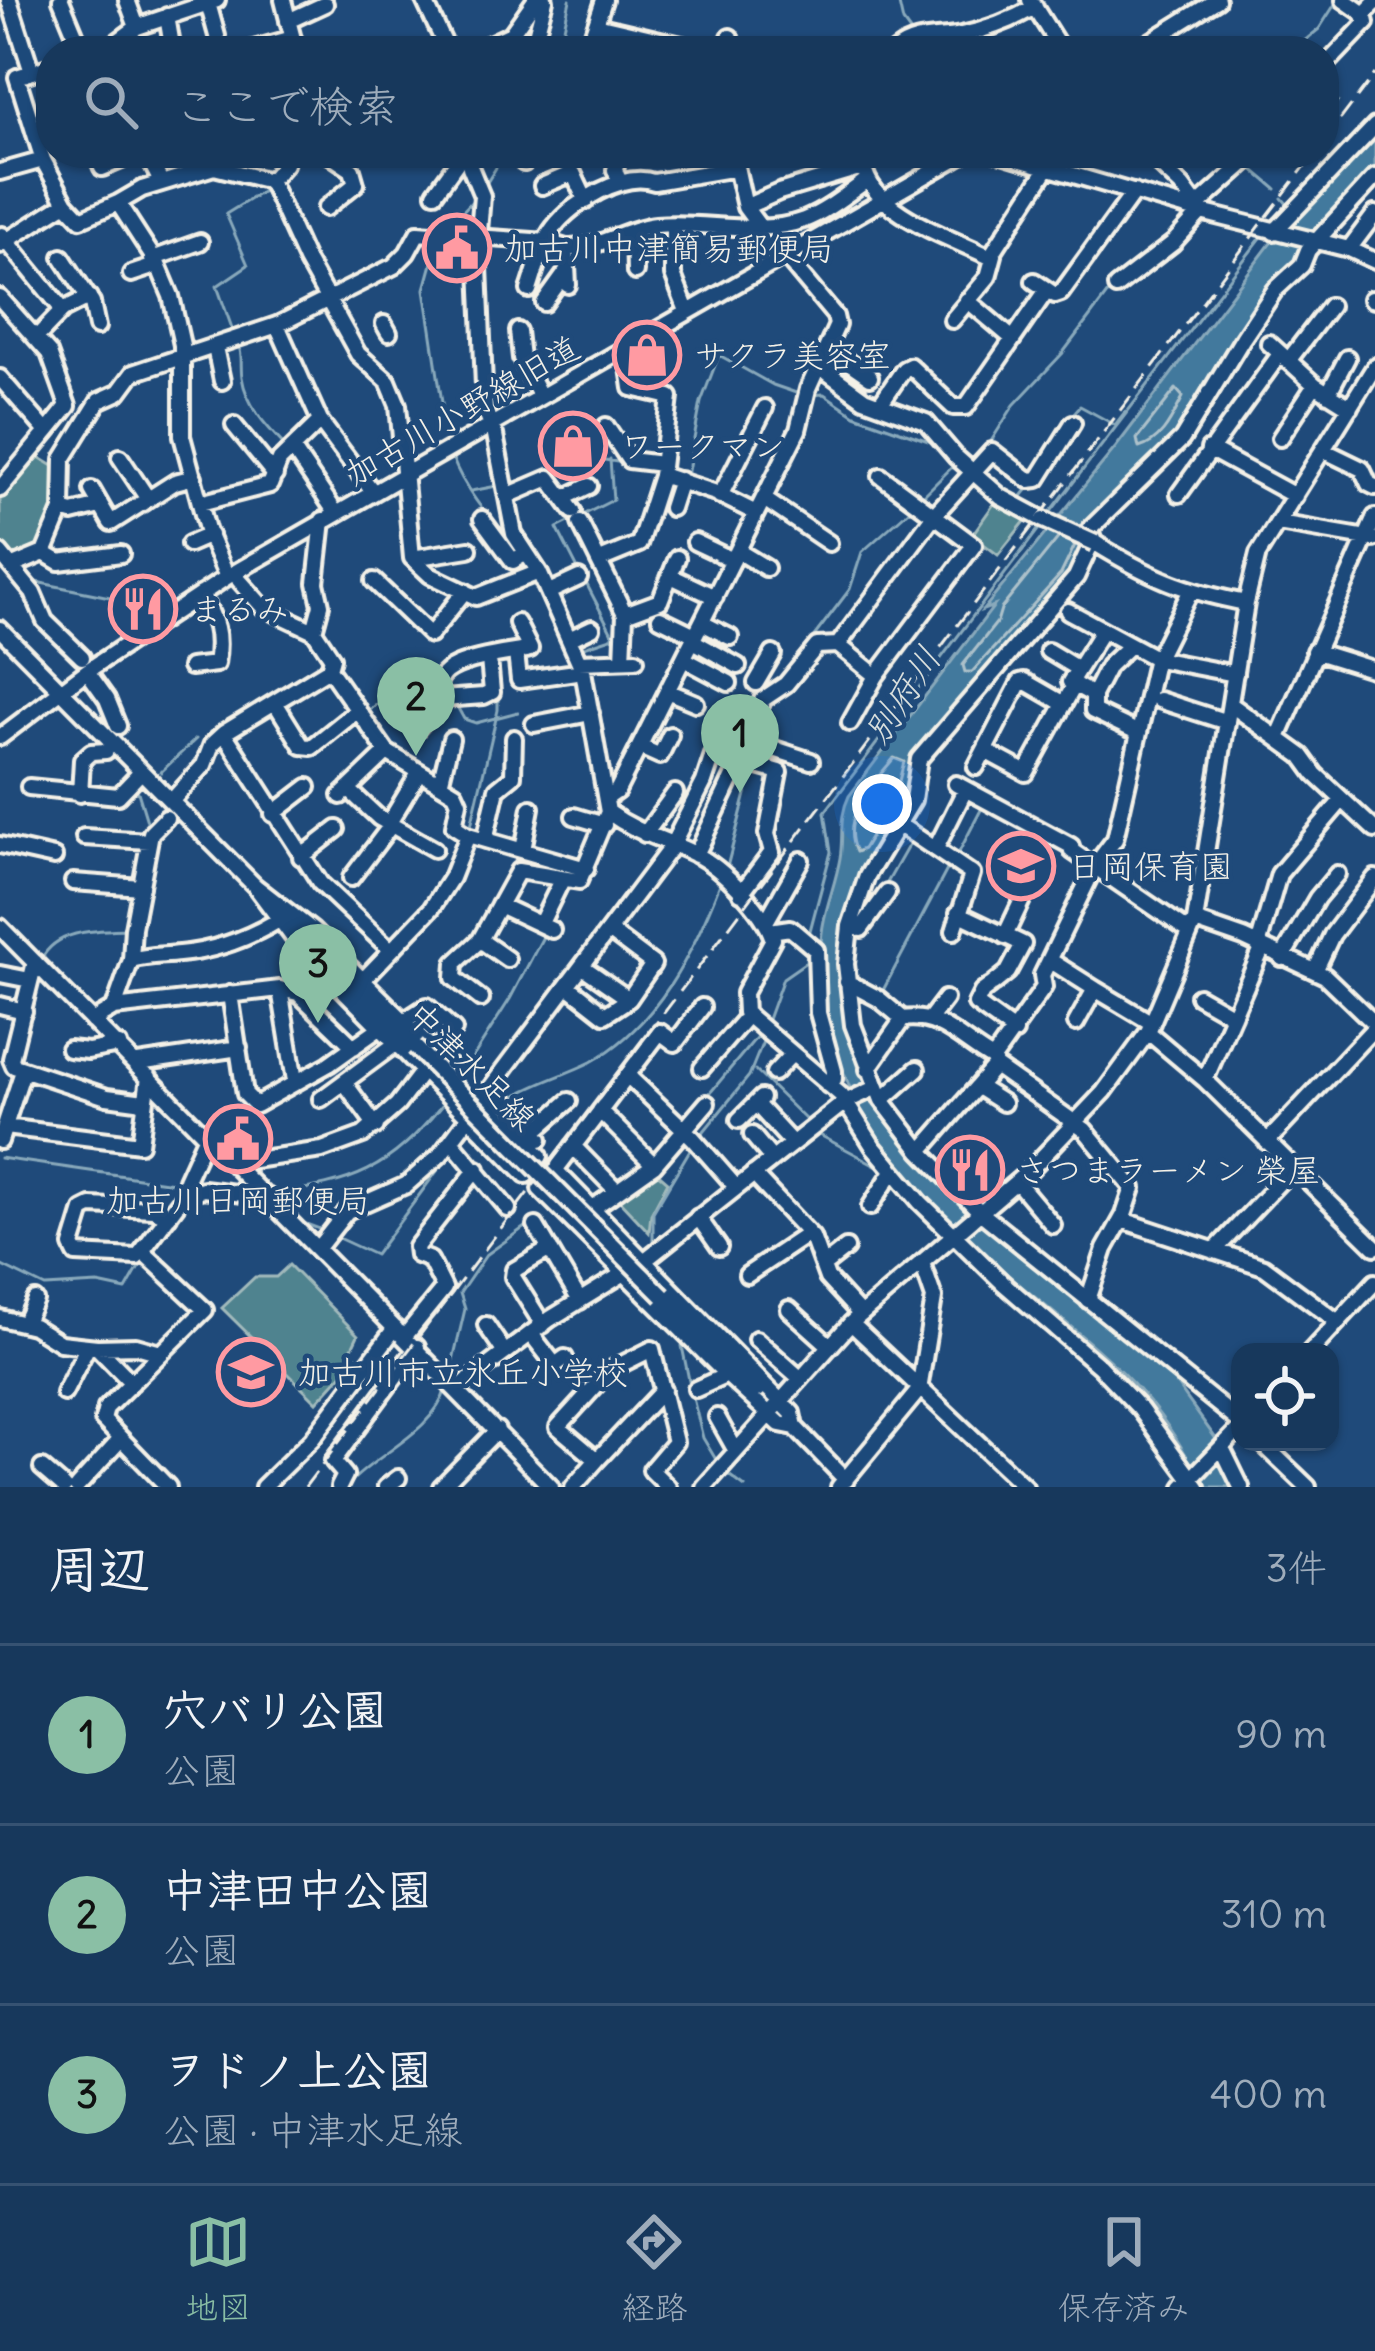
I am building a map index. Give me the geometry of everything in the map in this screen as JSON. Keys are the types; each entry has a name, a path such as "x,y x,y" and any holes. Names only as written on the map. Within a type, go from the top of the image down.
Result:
{"street":[{"path":"9,0 36,129"},
{"path":"61,0 76,36"},
{"path":"127,0 135,36"},
{"path":"283,0 292,36"},
{"path":"592,36 604,0"},
{"path":"1159,36 1217,0"},
{"path":"1339,52 1366,23 1369,8 1345,0"},
{"path":"125,36 170,9 213,1 217,36"},
{"path":"507,36 536,1"},
{"path":"533,36 536,1"},
{"path":"430,2 442,36"},
{"path":"288,21 325,4"},
{"path":"960,36 1013,20 1032,4 1052,36"},
{"path":"596,25 643,36"},
{"path":"0,80 36,71"},
{"path":"1339,164 1375,126"},
{"path":"0,172 36,162"},
{"path":"47,168 66,203 81,219 160,182 210,168"},
{"path":"153,168 160,182"},
{"path":"218,168 271,182"},
{"path":"271,182 282,168"},
{"path":"336,205 356,184 349,168"},
{"path":"438,182 452,168"},
{"path":"471,168 482,196 478,238 482,389 514,534 522,555 549,592 591,713 602,816"},
{"path":"615,168 620,183"},
{"path":"530,290 550,231 574,206 620,183 665,184 711,168"},
{"path":"736,168 745,207 759,226"},
{"path":"745,207 857,168"},
{"path":"44,554 62,510 64,459 99,401 119,392 133,373 278,325 394,266 418,233 547,242 581,249 652,225 789,224 814,216 862,168"},
{"path":"865,168 901,215 989,257 994,255"},
{"name":"加古川小野線旧道","path":"0,737 61,689 84,664 782,252 939,168"},
{"path":"952,320 988,277 994,255 1046,168"},
{"path":"1068,168 1134,193 1349,249 1375,261"},
{"path":"1161,168 1197,209"},
{"path":"1117,287 1174,243 1235,168"},
{"path":"1274,232 1335,168"},
{"path":"542,186 573,173 586,201"},
{"path":"861,931 867,876 913,800 920,759 1076,578 1093,540 1090,530 1182,439 1275,290 1302,265 1315,243 1375,177"},
{"path":"271,182 306,260 358,354 388,381 403,429 412,558 430,575 476,597 535,574"},
{"path":"880,404 910,366 960,410 1013,339 1040,286 1060,293 1134,193"},
{"path":"63,310 2,239 66,203"},
{"path":"118,203 155,262 179,325 182,436 210,535 233,578 263,607 314,631 332,658 329,669 212,743 204,765 176,796"},
{"path":"1349,249 1375,214"},
{"path":"673,225 673,275 687,311"},
{"path":"634,233 639,261"},
{"path":"131,274 200,242"},
{"path":"544,303 567,278 566,248"},
{"path":"583,875 602,816 798,430 806,395 836,331 835,316 782,252"},
{"path":"62,257 89,297 98,327"},
{"path":"38,337 63,310 89,297"},
{"path":"0,298 49,353 68,406 0,489"},
{"path":"967,300 1013,339"},
{"path":"1182,484 1245,392 1330,306"},
{"path":"278,325 320,422 373,492"},
{"path":"524,337 521,358 540,396"},
{"path":"215,346 223,381"},
{"path":"600,560 639,544 645,496 665,462 676,397 632,388 626,346"},
{"path":"828,347 870,377"},
{"path":"1279,353 1350,407"},
{"path":"1282,427 1347,358"},
{"path":"819,366 864,399 926,422 1000,497 1145,574 1190,592 1246,603"},
{"path":"708,1486 855,1318 981,1214 1075,1123 1104,1092 1150,1027 1193,927 1258,554 1375,366"},
{"path":"0,378 47,432"},
{"path":"720,496 765,408"},
{"path":"200,503 264,487 280,460 320,422"},
{"path":"606,426 629,460 665,462 680,480 760,506 829,543"},
{"path":"960,458 992,451 1029,480 1038,479 1070,432"},
{"path":"232,433 275,475"},
{"path":"292,448 330,517 316,583 321,605 314,631"},
{"path":"1209,449 1236,472 1295,496"},
{"path":"1323,450 1362,469 1375,487"},
{"path":"120,457 149,505"},
{"path":"838,645 935,514 960,458"},
{"path":"0,462 12,476"},
{"path":"92,490 111,523 149,505 175,482 194,477"},
{"path":"506,488 549,478 573,510 626,614 630,660 519,680 516,653"},
{"path":"671,508 680,480"},
{"path":"573,510 589,486"},
{"path":"858,717 876,676 974,545 917,501 887,486"},
{"path":"62,510 72,513 100,506"},
{"path":"1278,738 1314,650 1371,539 1375,517"},
{"path":"482,519 492,541 513,561 522,555"},
{"path":"1278,523 1371,539"},
{"path":"189,544 210,535"},
{"path":"695,542 766,568"},
{"path":"412,558 469,550"},
{"path":"118,726 84,664 45,621 33,592 6,563 44,554 59,562 103,562 121,554"},
{"path":"626,614 660,601 677,558"},
{"path":"549,592 579,578"},
{"path":"675,578 715,597"},
{"path":"378,589 430,635 465,591"},
{"path":"920,1151 978,1087 1001,1043 1015,1033 1044,987 1042,976 1096,864 1115,839 1136,732 1157,658 1190,592"},
{"path":"190,667 216,664 218,657 218,622 201,594"},
{"path":"1068,611 1157,658 1235,674"},
{"path":"660,618 696,633 730,638"},
{"path":"442,699 438,679 452,665 530,649 517,623"},
{"path":"569,639 592,628"},
{"name":"中津水足線","path":"0,629 775,1408"},
{"path":"985,751 1026,773 1102,631"},
{"path":"696,633 738,666"},
{"path":"753,765 762,700 817,646 838,645 876,676"},
{"path":"1129,646 1108,666 1093,695 1093,711 1136,732"},
{"path":"1314,650 1375,670"},
{"path":"1048,651 1093,695"},
{"path":"684,658 729,683"},
{"path":"756,683 770,658 786,677"},
{"path":"417,729 442,699 492,692 489,659"},
{"path":"329,669 387,752 455,793 459,802 454,826 469,835 568,863 583,875"},
{"path":"976,767 1024,680 1064,704"},
{"path":"668,691 696,703"},
{"path":"276,704 302,746 312,747 358,710"},
{"path":"1230,704 1302,756 1375,830"},
{"path":"1166,706 1227,722"},
{"path":"539,720 591,713"},
{"path":"224,733 320,883 391,950"},
{"path":"640,747 660,756 670,744"},
{"path":"757,744 811,761"},
{"path":"485,840 493,788 510,782 513,776 510,745"},
{"path":"645,834 686,791 712,745"},
{"path":"440,784 452,747"},
{"path":"80,794 82,760 91,752 106,752"},
{"path":"387,752 345,792 434,849"},
{"path":"696,855 737,768 753,765 779,772 767,834 772,853 741,893"},
{"path":"40,769 35,787 118,796 141,772"},
{"path":"355,869 391,824 419,772"},
{"path":"273,814 308,787"},
{"path":"937,846 961,787 1030,822 1193,927 1260,948 1325,976 1375,1025 1267,1142"},
{"path":"326,1238 347,1211 406,1185 455,1144 468,1118 671,847 686,791"},
{"path":"1205,1080 1260,948 1280,874 1342,800"},
{"path":"523,850 531,808"},
{"path":"574,816 602,816 696,855 725,877 768,926 790,928 816,950 847,951"},
{"path":"114,1008 131,960 148,841 166,818"},
{"path":"898,824 937,846 972,874 954,931"},
{"path":"301,857 337,829"},
{"path":"363,980 436,911 469,835"},
{"path":"84,837 148,841"},
{"path":"0,845 54,857"},
{"path":"801,869 768,926 770,951 744,993 748,1015 845,1102 893,1171 953,1235 1100,1366 1151,1422 1192,1482 1231,1436"},
{"path":"481,999 454,978 455,963 480,940 518,871 562,880 583,875"},
{"path":"1282,958 1334,878 1354,902"},
{"path":"1315,971 1354,902 1375,878"},
{"path":"499,904 547,926 562,880"},
{"path":"73,882 141,887"},
{"path":"255,886 314,931 437,1053 487,1093 540,1156 526,1175 279,920 255,886"},
{"path":"884,903 847,951 853,1025 880,1094 920,1151 981,1214 1231,1418"},
{"path":"1005,936 1021,910"},
{"path":"958,913 1024,948 976,1004 1015,1033"},
{"path":"131,960 250,938 279,920"},
{"path":"0,927 292,1222 326,1238 400,1332 551,1487"},
{"path":"568,986 605,1015 629,999 653,964 609,931"},
{"path":"480,940 507,959"},
{"path":"809,1096 834,1079 818,1013 816,950"},
{"path":"1051,961 1150,1027 1375,1247"},
{"path":"34,962 24,1011 7,1042 14,1066 107,1097 144,1102"},
{"path":"583,967 629,999"},
{"path":"0,974 30,980"},
{"path":"847,982 880,999 903,1019 929,1020 994,1062 1085,1130 1133,1188 1088,1300"},
{"path":"1076,1023 1095,988"},
{"path":"92,1021 114,1008 280,989 298,993 354,1047"},
{"path":"280,989 296,1081"},
{"path":"230,994 245,1094 256,1105 380,1027"},
{"path":"1198,996 1233,1016"},
{"path":"929,1020 945,999"},
{"path":"0,1005 24,1011"},
{"path":"234,1162 336,1147 376,1126 454,1030 427,1006 404,1021"},
{"path":"559,1165 660,1032 675,1042 701,1007"},
{"path":"707,1058 748,1015"},
{"path":"868,1069 903,1019"},
{"path":"321,1099 397,1043"},
{"path":"69,1049 119,1045"},
{"path":"138,1064 239,1048"},
{"path":"774,1073 791,1054"},
{"path":"457,1389 537,1329 644,1261 845,1102 880,1094 917,1070"},
{"path":"23,1071 1,1137 140,1144 149,1077"},
{"path":"627,1075 736,1187"},
{"path":"344,1082 376,1126"},
{"path":"978,1087 1003,1103"},
{"path":"487,1093 507,1101 537,1136 561,1105"},
{"path":"739,1120 758,1101 792,1143"},
{"path":"593,1208 685,1132 707,1103"},
{"path":"600,1111 650,1161"},
{"path":"752,1135 772,1159"},
{"path":"170,1216 152,1209 91,1206 83,1210 72,1246 76,1254 137,1257 170,1216 206,1136"},
{"path":"455,1144 508,1209"},
{"path":"573,1146 613,1187"},
{"path":"263,1487 444,1288 430,1259 417,1255 416,1247 477,1168"},
{"path":"1214,1251 1293,1168"},
{"path":"775,1408 556,1171 540,1190 727,1375 775,1408 792,1413 795,1427 843,1484 919,1390 934,1298 922,1263"},
{"path":"870,1207 893,1171"},
{"path":"753,1174 820,1250 832,1286 855,1318 919,1390 1024,1487"},
{"path":"1017,1182 1053,1225"},
{"path":"185,1187 268,1197"},
{"path":"698,1217 719,1247"},
{"path":"1122,1220 1276,1273 1338,1322"},
{"path":"536,1226 580,1301"},
{"path":"747,1275 759,1262 808,1234"},
{"path":"823,1266 846,1248"},
{"path":"550,1249 514,1270 513,1277 555,1365 565,1358"},
{"path":"142,1251 205,1310 106,1408 103,1420 168,1487"},
{"path":"1318,1343 1375,1282"},
{"path":"24,1324 35,1300"},
{"path":"789,1309 830,1346"},
{"path":"0,1318 24,1324 60,1343 136,1346 161,1353"},
{"path":"486,1325 505,1353"},
{"path":"756,1339 801,1379"},
{"path":"92,1346 132,1383"},
{"path":"64,1393 92,1346"},
{"path":"347,1484 333,1461 418,1347"},
{"path":"596,1460 558,1427 610,1370 652,1349 675,1442 651,1470 668,1487"},
{"path":"696,1389 727,1375"},
{"path":"573,1487 662,1390"},
{"path":"717,1417 736,1451"},
{"path":"441,1487 497,1430"},
{"path":"77,1487 122,1439"},
{"path":"1220,1449 1241,1487"},
{"path":"1271,1451 1308,1487"},
{"path":"42,1468 64,1487"}],"green space":[{"path":"37,456 60,470 55,515 40,547 13,560 0,544 0,496"},
{"path":"996,501 1026,520 998,555 972,535"},
{"path":"655,1171 668,1182 651,1214 649,1232 617,1198"},
{"path":"289,1265 358,1335 350,1352 357,1358 317,1402 222,1308 255,1277 276,1277"}],"water":[{"name":"別府川","path":"1375,139 1375,168 1311,235 1297,260 1231,341 1176,436 1152,457 1096,530 1080,564 926,745 905,802 858,882 841,977 845,1018 858,1066 914,1156 969,1210 1160,1361 1219,1443 1236,1487 1204,1487 1169,1428 1129,1379 969,1241 901,1170 874,1132 835,1048 825,1000 822,936 849,796 994,606 983,610 1116,447 1270,244"}],"waterway":[{"path":"562,36 570,0"},
{"path":"898,0 911,33"},
{"path":"1310,36 1337,1"},
{"path":"486,184 496,168"},
{"path":"1251,168 1276,189"},
{"path":"233,331 217,286 248,265 226,214 265,190"},
{"path":"1282,198 1288,205 1299,198"},
{"path":"445,230 474,199"},
{"path":"1046,518 1263,235"},
{"path":"439,238 425,289 447,436"},
{"path":"988,446 1014,405 1062,354 1111,289"},
{"path":"239,346 248,397 286,447"},
{"path":"687,476 701,402 719,355 802,395"},
{"path":"811,395 824,394 855,415 934,443"},
{"path":"1068,420 1080,406 1115,425 1125,412"},
{"path":"961,450 975,462"},
{"path":"452,457 472,495 519,553"},
{"path":"552,472 598,459 624,463"},
{"path":"580,573 557,528 613,500 610,459"},
{"path":"920,499 957,467"},
{"path":"639,468 654,472"},
{"path":"512,483 537,476"},
{"path":"1019,500 1031,485"},
{"path":"471,491 497,486"},
{"path":"787,672 850,589 862,552 914,506"},
{"path":"808,938 831,852 825,812 1041,526"},
{"path":"327,549 330,527"},
{"path":"581,648 614,637 585,581"},
{"path":"36,582 110,597 147,615"},
{"path":"555,625 573,666"},
{"path":"470,830 498,710 498,663"},
{"path":"365,713 406,684 433,693"},
{"path":"455,703 464,719 476,723 518,712"},
{"path":"161,772 196,739"},
{"path":"727,867 752,771"},
{"path":"138,792 149,828"},
{"path":"598,793 599,814"},
{"path":"957,856 983,806"},
{"path":"581,859 593,829"},
{"path":"883,890 911,841"},
{"path":"880,996 949,866"},
{"path":"513,1097 591,1062 636,1028 686,959 721,881"},
{"path":"550,924 570,885"},
{"path":"41,960 67,937 128,929"},
{"path":"464,1071 545,933"},
{"path":"766,1025 783,978 806,962 807,948"},
{"path":"682,1118 710,1093 760,1033"},
{"path":"700,1136 749,1076 764,1039"},
{"path":"755,1070 808,1122"},
{"path":"273,1193 326,1185 368,1170 405,1145 441,1106"},
{"path":"657,1152 676,1126"},
{"path":"814,1132 885,1170"},
{"path":"653,1248 653,1212 694,1143"},
{"path":"336,1237 375,1255 451,1152"},
{"path":"0,1158 180,1184"},
{"path":"260,1202 283,1223"},
{"path":"298,1221 322,1230"},
{"path":"450,1373 465,1309 460,1293 486,1255 529,1224"},
{"path":"0,1265 45,1287 98,1284 126,1290 142,1262"},
{"path":"682,1346 690,1385"},
{"path":"348,1485 417,1430 446,1388"},
{"path":"692,1394 703,1438 718,1463"},
{"path":"726,1473 745,1487"}],"railway":[{"path":"1339,121 1375,74"},
{"path":"305,1487 1304,168"}],"place":[{"name":"加古川中津簡易郵便局","path":"457,248"},
{"name":"サクラ美容室","path":"647,355"},
{"name":"ワークマン","path":"573,446"},
{"name":"まるみ","path":"143,609"},
{"name":"中津田中公園","path":"416,756"},
{"name":"穴バリ公園","path":"740,793"},
{"name":"日岡保育園","path":"1021,866"},
{"name":"ヲドノ上公園","path":"318,1023"},
{"name":"加古川日岡郵便局","path":"238,1139"},
{"name":"さつまラーメン 榮屋","path":"970,1170"},
{"name":"加古川市立氷丘小学校","path":"251,1372"}]}
